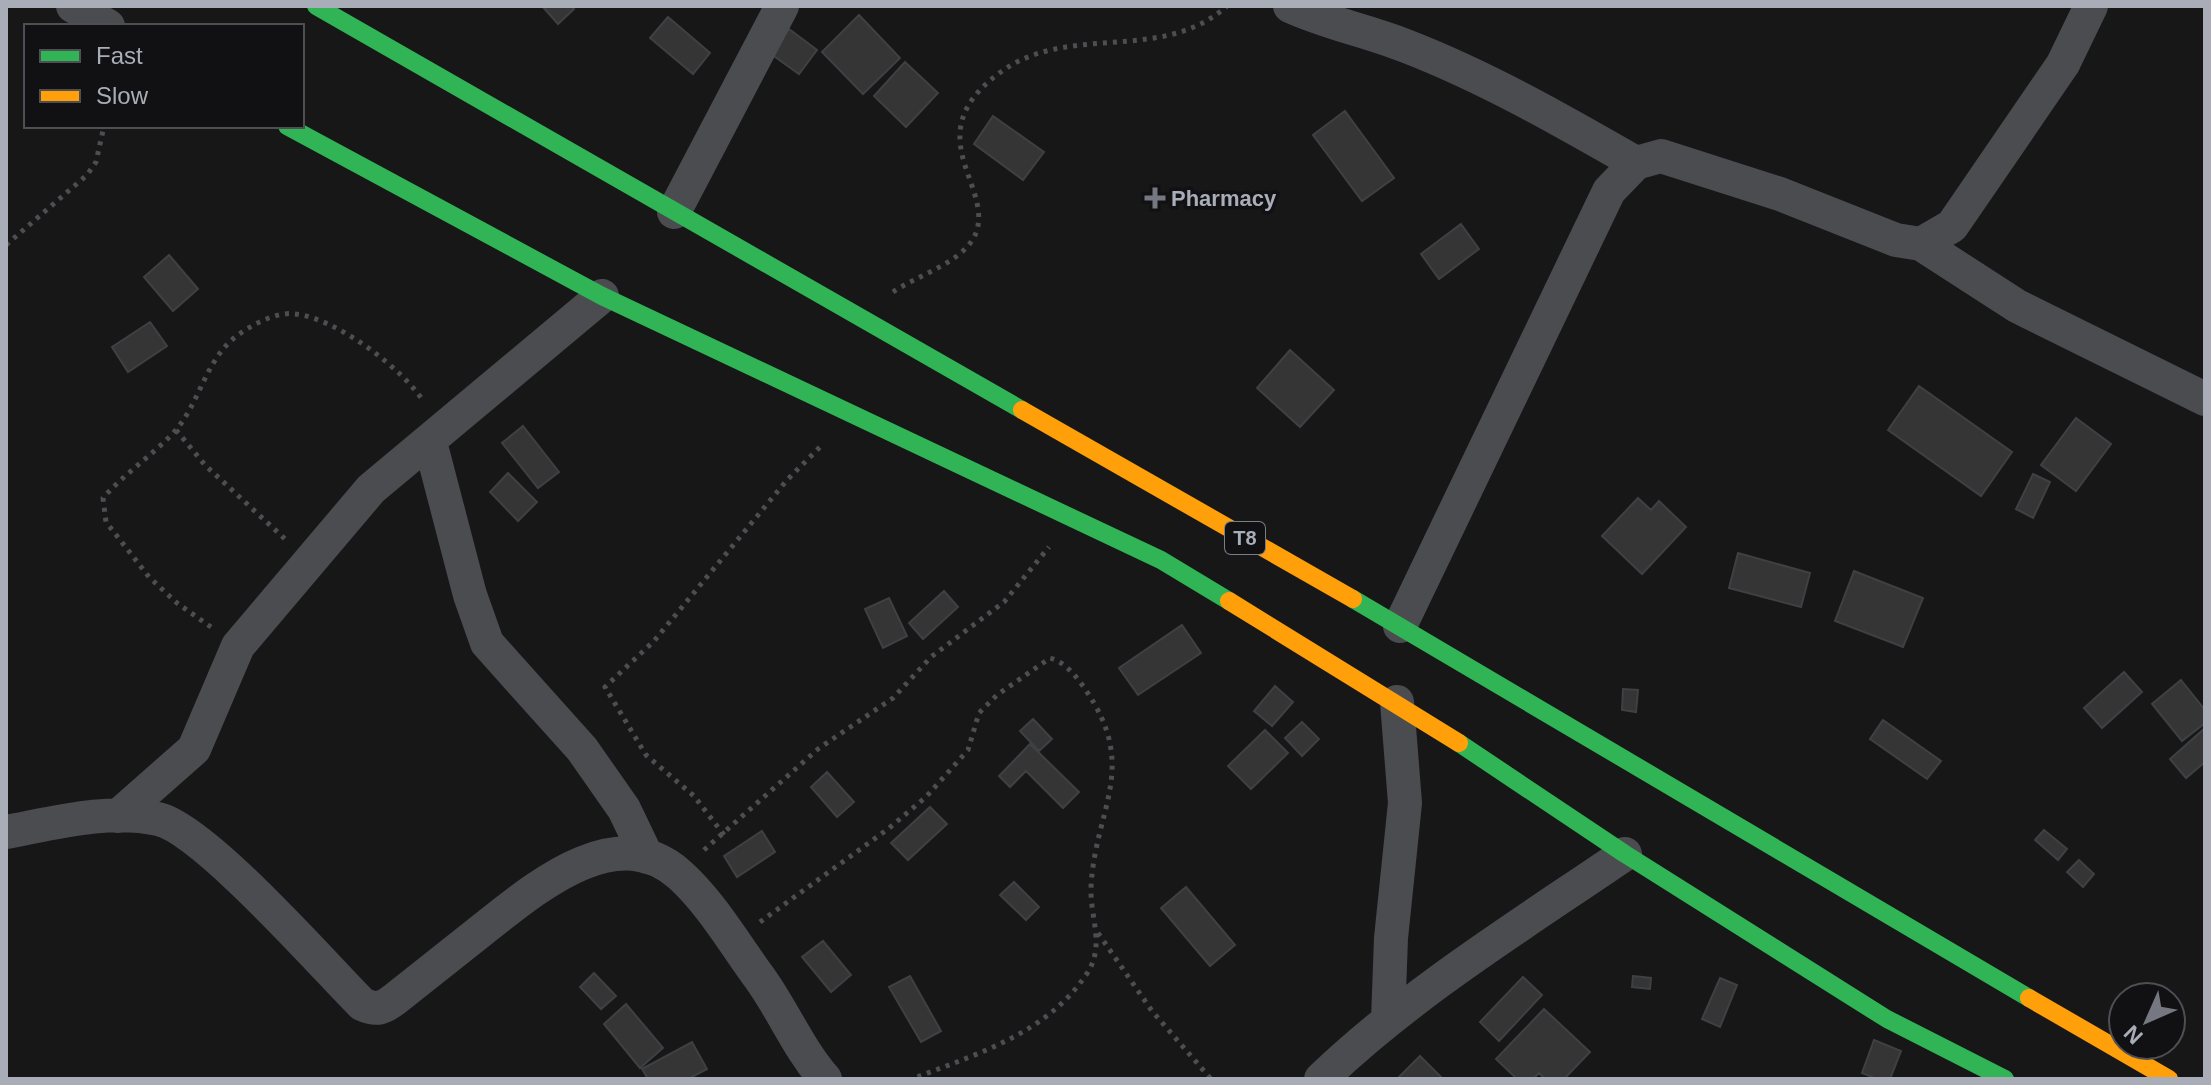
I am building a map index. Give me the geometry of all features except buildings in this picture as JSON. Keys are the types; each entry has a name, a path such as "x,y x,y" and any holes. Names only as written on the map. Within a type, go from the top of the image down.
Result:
{"main road":[{"name":"T8","path":"316,6 1400,626 1604,750 2169,1079"},
{"path":"291,128 602,296 1161,560 1397,702 1625,854 1887,1019 2005,1079"}],"street":[{"path":"73,6 104,24"},
{"path":"674,212 782,6"},
{"path":"1290,6 1404,45 1464,71 1543,110 1636,163"},
{"path":"1921,244 1942,235 1961,214 2063,64 2091,6"},
{"path":"1400,626 1609,191 1636,163 1661,156 1780,194 1896,240 1921,244 2017,306 2205,399"},
{"path":"118,816 194,749 238,646 371,489 602,296"},
{"path":"433,440 470,595 487,643 582,749 661,864 707,905 764,984 796,1041 825,1079"},
{"path":"1388,1020 1391,938 1405,803 1397,702"},
{"path":"6,832 118,816 160,819 177,827 226,865 362,1004 371,1009 381,1009 395,999 541,883 578,865 620,853 661,864"},
{"path":"1321,1079 1388,1020 1625,854"}],"path":[{"path":"856,316 915,276 951,259 973,238 979,215 964,168 960,126 978,92 1000,72 1074,44 1166,38 1208,20 1227,6"},
{"path":"6,245 87,175 96,162 104,128"},
{"path":"238,646 168,595 149,577 106,522 103,498 176,430 220,354 234,338 272,317 294,313 348,333 414,388 431,416 433,440"},
{"path":"724,835 694,796 646,755 606,694 605,687 654,641 794,472 855,416"},
{"path":"176,430 205,465 252,512 310,559"},
{"path":"661,864 724,835 818,749 893,698 931,657 1004,602 1070,517"},
{"path":"733,941 867,846 926,797 968,750 979,713 997,695 1050,658 1076,676 1094,702 1112,745 1111,796 1091,887 1098,933 1094,960 1087,975 1042,1022 1018,1036 912,1079"},
{"path":"1098,933 1142,998 1211,1079"}],"traffic: fast":[{"path":"316,6 1022,410"},
{"path":"291,128 602,296 1161,560 1229,601"},
{"path":"1353,599 2029,998"},
{"path":"1459,743 1625,854 1887,1019 2005,1079"}],"traffic: slow":[{"path":"1022,410 1353,599"},
{"path":"1229,601 1459,743"},
{"path":"2029,998 2169,1079"}],"place":[{"name":"Pharmacy","path":"1155,198"}]}
